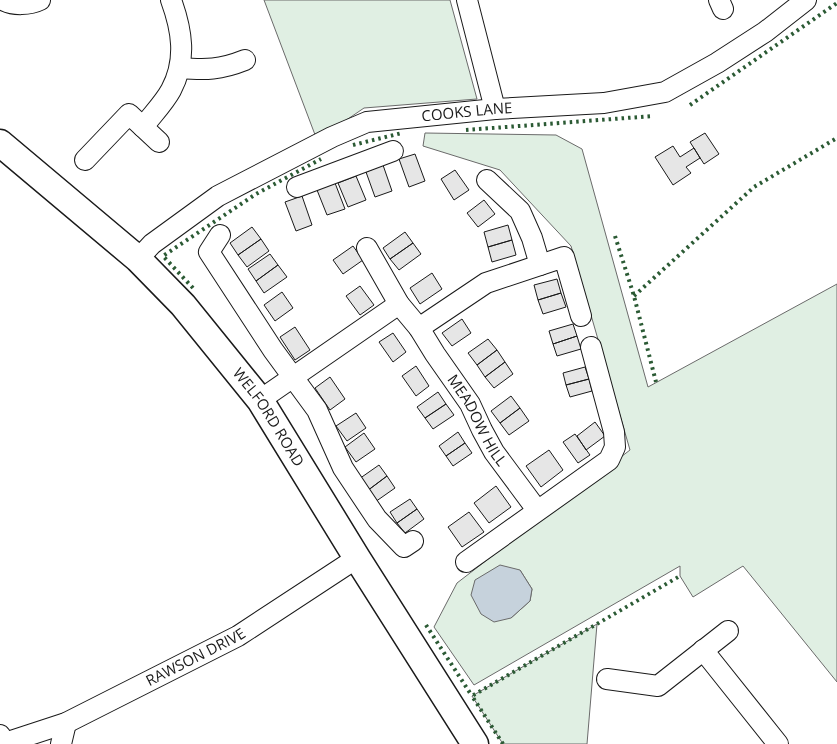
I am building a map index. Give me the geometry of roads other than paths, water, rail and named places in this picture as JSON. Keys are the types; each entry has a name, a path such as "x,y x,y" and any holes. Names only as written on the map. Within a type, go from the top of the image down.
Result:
{"main road":[{"name":"WELFORD ROAD","path":"0,143 138,259 183,305 260,400 475,744"}],"street":[{"path":"4,5 33,4 40,0"},
{"path":"85,160 136,121 170,90 180,68 181,59 179,23 171,0"},
{"path":"467,0 495,109"},
{"name":"COOKS LANE","path":"138,259 152,244 218,196 332,137 367,122 495,109 604,103 665,92 749,42 806,0"},
{"path":"180,68 207,70 227,67 245,60"},
{"path":"136,121 159,142"},
{"path":"332,137 346,168"},
{"path":"297,187 393,151"},
{"path":"487,180 520,211 532,238 540,265"},
{"path":"220,235 209,252 273,350 317,410 343,468 377,519 404,547 413,541"},
{"name":"MEADOW HILL","path":"367,248 399,304 420,328 435,354 470,404 494,452 537,510"},
{"path":"420,328 486,283 564,257 581,316"},
{"path":"260,400 399,304"},
{"path":"466,562 609,460 615,446 614,432 591,347"},
{"name":"RAWSON DRIVE","path":"0,735 5,743 66,723 238,636 357,558"},
{"path":"607,679 658,686 728,631"},
{"path":"704,650 776,743"},
{"path":"61,744 66,723"}]}
